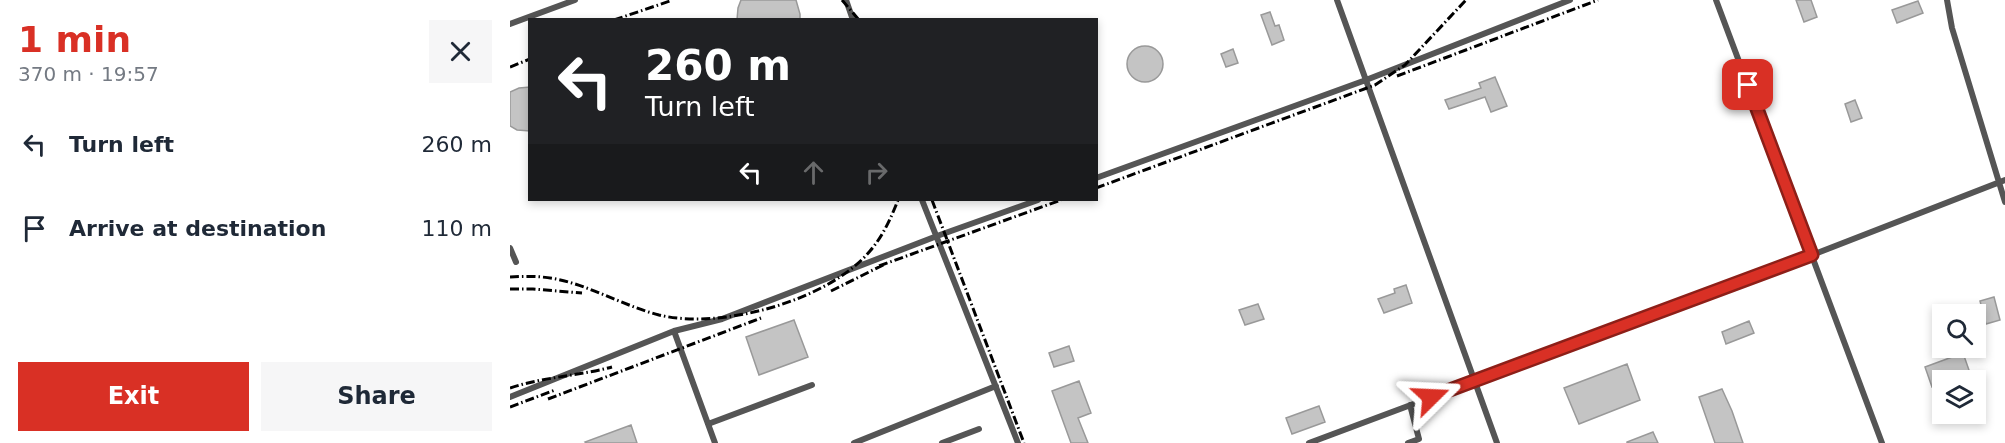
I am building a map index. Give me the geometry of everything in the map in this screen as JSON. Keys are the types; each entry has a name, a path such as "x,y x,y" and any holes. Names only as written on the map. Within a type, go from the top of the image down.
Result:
{"lane":[{"path":"510,24 574,0"},
{"path":"846,0 852,18"},
{"path":"1337,0 1497,443"},
{"path":"1098,177 1366,80 1570,0"},
{"path":"1716,0 1882,443"},
{"path":"1947,0 1952,28 2002,181 2005,202"},
{"path":"1314,442 2002,181"},
{"path":"922,201 1018,443"},
{"path":"510,397 674,331 722,319 937,236 1035,201"},
{"path":"510,248 516,262"},
{"path":"674,331 715,443"},
{"path":"708,424 812,385"},
{"path":"854,443 996,386"},
{"path":"1408,443 1419,439 1410,405"},
{"path":"942,443 979,429"}],"building":[{"path":"741,0 796,0 800,18 737,18"},
{"path":"1796,0 1811,0 1817,17 1804,22"},
{"path":"1918,1 1923,13 1897,23 1892,10"},
{"path":"1270,12 1275,26 1279,25 1284,40 1272,45 1261,15"},
{"path":"1145,46 1158,51 1163,64 1158,77 1145,82 1132,77 1127,64 1132,51"},
{"path":"1233,49 1238,63 1226,67 1221,54"},
{"path":"1495,77 1507,106 1491,112 1485,97 1449,109 1445,100 1481,88 1479,83"},
{"path":"528,87 528,131 517,130 510,126 510,92"},
{"path":"1855,100 1862,118 1851,122 1845,104"},
{"path":"1406,285 1412,303 1384,313 1378,299 1395,293 1394,289"},
{"path":"1994,297 2000,320 1986,324 1986,304 1981,304 1980,301"},
{"path":"1258,304 1264,319 1245,325 1239,310"},
{"path":"794,320 808,357 759,375 746,337"},
{"path":"1749,321 1754,333 1726,344 1722,332"},
{"path":"1069,346 1074,361 1054,367 1049,353"},
{"path":"1949,358 1965,358 1969,370 1932,370 1932,387 1925,367"},
{"path":"1627,364 1640,400 1579,424 1564,388"},
{"path":"1079,381 1091,413 1078,418 1088,443 1071,443 1052,391"},
{"path":"1722,389 1743,443 1715,443 1699,397"},
{"path":"1319,406 1325,422 1292,434 1286,418"},
{"path":"631,425 637,443 585,442"},
{"path":"1653,432 1658,443 1627,443 1627,442"}],"railway":[{"path":"842,0 857,18"},
{"path":"1098,187 1375,85 1405,65 1466,0"},
{"path":"1397,76 1598,0"},
{"path":"620,18 670,1"},
{"path":"510,67 528,60"},
{"path":"510,277 545,277 569,282 659,315 684,319 742,315 801,297 828,284 851,269 879,239 898,201"},
{"path":"932,201 1024,443"},
{"path":"879,266 1058,201"},
{"path":"831,291 885,264"},
{"path":"510,289 582,293"},
{"path":"548,399 761,318"},
{"path":"510,388 535,381 612,367"},
{"path":"510,407 555,390"}],"route":[{"path":"1431,397 1812,255 1748,85"}]}
